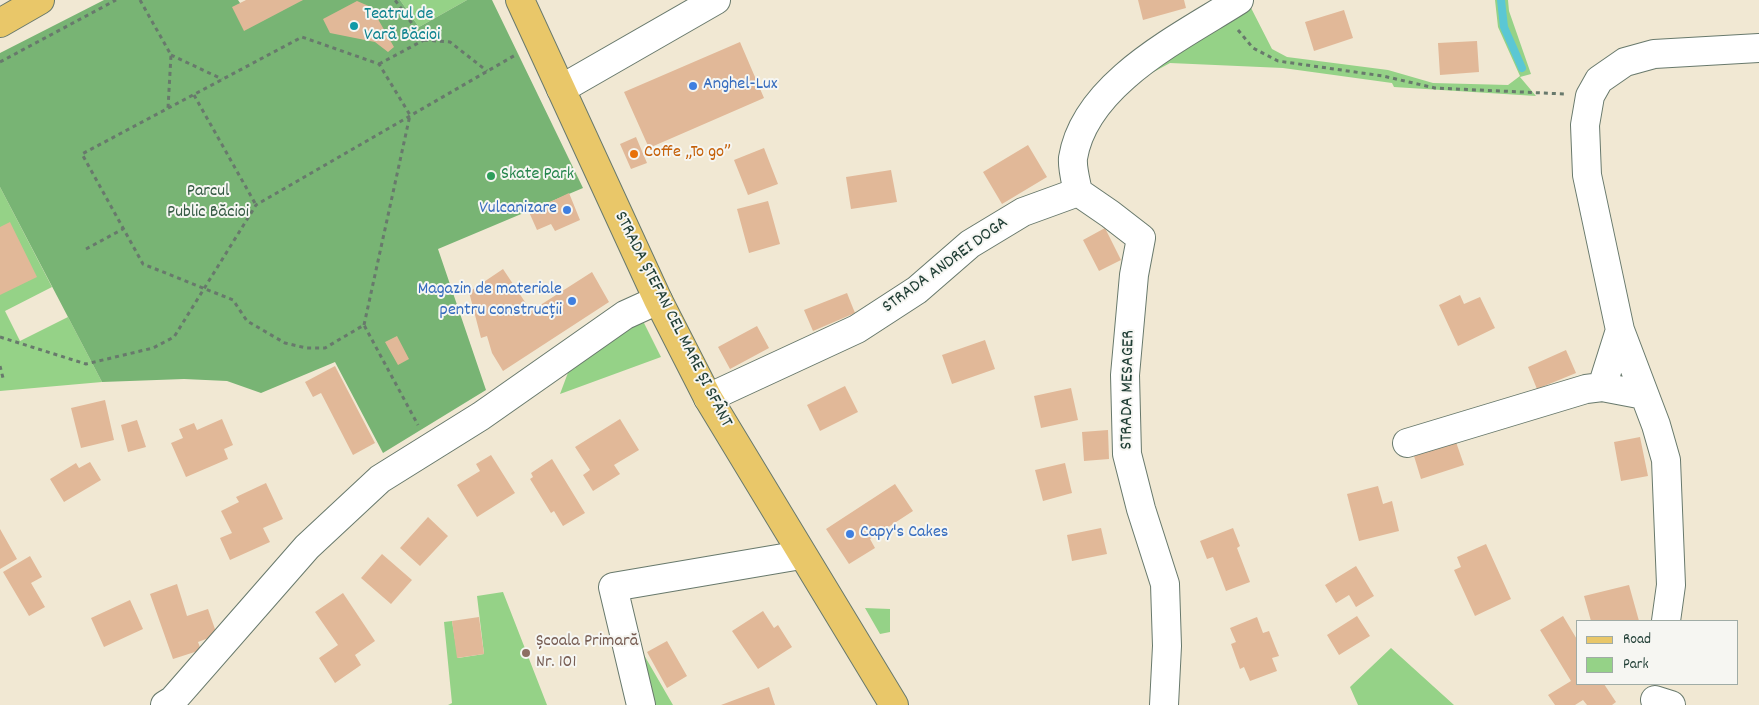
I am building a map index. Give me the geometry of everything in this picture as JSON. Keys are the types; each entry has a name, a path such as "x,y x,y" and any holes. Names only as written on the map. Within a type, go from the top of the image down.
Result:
{"main road":[{"path":"0,22 40,0"},
{"name":"STRADA ȘTEFAN CEL MARE ȘI SFÂNT","path":"520,0 658,300 708,398 894,705"}],"street":[{"path":"561,89 716,0"},
{"path":"1078,192 1073,160 1084,122 1126,73 1169,43 1231,5"},
{"path":"1666,620 1671,585 1666,460 1620,330 1587,175 1585,125 1590,96 1599,80 1625,62 1654,54 1759,48"},
{"name":"STRADA ANDREI DOGA","path":"708,398 858,329 917,290 970,244 1015,216 1078,192"},
{"name":"STRADA MESAGER","path":"1078,192 1141,238 1134,275 1126,375 1127,454 1141,509 1165,584 1167,646 1164,705"},
{"path":"165,705 172,700 307,547 380,479 481,416 625,315 658,300"},
{"path":"1602,386 1620,330"},
{"path":"1407,443 1586,389 1602,386 1644,394"},
{"path":"641,705 613,587 801,554"}],"path":[{"path":"0,62 116,0"},
{"path":"140,0 171,55 168,108"},
{"path":"395,0 424,40"},
{"path":"1231,5 1253,48 1278,62 1383,76 1435,88 1590,96"},
{"path":"364,325 325,348 306,348 285,343 246,321 233,300 143,264 82,154 302,37 379,64 410,115 364,325 431,447"},
{"path":"379,64 424,40 450,42 486,71"},
{"path":"0,337 86,364 152,348 174,337 256,205 525,49"},
{"path":"171,55 222,79"},
{"path":"194,95 256,205"},
{"path":"86,249 123,229"},
{"path":"0,366 3,378"}],"green space":[{"name":"Parcul Public Băcioi","path":"104,0 238,0 240,3 303,0 400,0 419,27 467,0 492,0 583,188 438,249 486,390 383,453 335,362 261,393 227,381 184,379 102,382 0,187 0,53"},
{"path":"400,0 467,0 419,27"},
{"path":"1495,0 1508,0 1509,11 1531,74 1520,77 1536,96 1394,87 1392,83 1283,68 1170,63 1137,81 1249,4 1272,49 1287,57 1388,70 1433,83 1508,85 1520,76 1498,27"},
{"path":"0,187 52,287 5,311 20,341 68,317 102,382 0,391"},
{"path":"642,319 661,357 560,394 569,370"},
{"path":"503,592 547,705 448,705 452,703 444,622 452,621 458,658 484,654 477,596"},
{"path":"865,608 890,609 890,632 880,634"},
{"path":"633,636 673,705 648,705"},
{"path":"1391,648 1454,705 1358,705 1350,687"}],"building":[{"path":"246,0 303,0 244,31 232,7"},
{"path":"1138,0 1184,0 1186,8 1143,20"},
{"name":"Teatrul de Vară Băcioi","path":"357,1 371,7 394,47 388,52 375,42 330,33 323,19"},
{"path":"1344,10 1353,38 1314,51 1305,22"},
{"path":"1477,41 1479,72 1440,75 1438,43"},
{"path":"740,42 764,98 649,148 624,92"},
{"path":"636,137 647,163 631,169 620,144"},
{"path":"1028,145 1047,177 1002,204 983,172"},
{"path":"764,148 778,184 748,195 734,160"},
{"path":"891,170 897,202 851,209 846,177"},
{"path":"569,193 580,220 555,231 551,224 537,230 529,212"},
{"path":"768,201 780,244 749,253 737,209"},
{"path":"10,222 37,277 0,295 0,227"},
{"path":"1105,228 1121,260 1099,271 1083,240"},
{"path":"503,269 531,311 592,272 609,302 503,371 492,353 487,336 481,338 469,292"},
{"path":"847,293 855,313 813,331 804,310"},
{"path":"1460,295 1464,304 1480,297 1495,328 1458,346 1439,305"},
{"path":"757,326 769,348 730,369 718,347"},
{"path":"397,336 409,359 398,365 385,342"},
{"path":"985,340 995,369 952,384 942,355"},
{"path":"1566,350 1576,373 1537,389 1528,367"},
{"path":"335,366 375,443 353,455 321,393 313,397 305,382"},
{"path":"845,386 858,412 820,431 807,405"},
{"path":"1071,388 1078,420 1041,428 1034,396"},
{"path":"105,400 114,440 81,448 71,408"},
{"path":"222,419 233,445 224,449 228,459 186,477 171,443 183,438 179,429 194,423 197,430"},
{"path":"620,419 639,450 614,465 620,474 593,491 583,475 590,470 575,447"},
{"path":"137,420 146,447 128,452 121,425"},
{"path":"1108,430 1109,459 1084,461 1082,432"},
{"path":"1640,437 1648,476 1621,481 1614,442"},
{"path":"1456,442 1464,465 1421,479 1414,456"},
{"path":"491,455 515,493 477,517 457,485 480,471 476,464"},
{"path":"552,459 585,513 563,526 554,511 551,513 530,479 533,477 531,473"},
{"path":"90,462 101,480 64,502 50,479 76,463 79,468"},
{"path":"1065,463 1072,493 1043,501 1035,470"},
{"path":"266,483 283,519 263,528 270,542 230,560 220,538 232,533 221,511 239,502 236,497"},
{"path":"895,484 913,511 870,539 875,548 849,564 826,529"},
{"path":"1378,486 1383,504 1392,501 1399,531 1359,541 1347,494"},
{"path":"428,517 448,536 420,566 400,548"},
{"path":"1101,528 1107,554 1072,561 1067,535"},
{"path":"1233,528 1240,546 1237,548 1250,582 1226,591 1213,557 1207,559 1200,541"},
{"path":"0,529 17,559 0,569"},
{"path":"1486,544 1511,599 1475,616 1454,570 1461,567 1457,557"},
{"path":"382,554 412,580 391,604 361,578"},
{"path":"30,556 42,577 31,583 45,607 29,616 3,572"},
{"path":"1356,566 1374,596 1356,607 1349,595 1336,603 1325,585"},
{"path":"177,584 187,616 208,609 217,635 198,642 201,650 173,659 150,594"},
{"path":"1629,585 1639,620 1591,620 1584,596"},
{"path":"343,593 375,641 355,655 361,665 335,683 319,658 338,645 315,612"},
{"path":"130,600 143,629 104,647 91,618"},
{"path":"763,611 774,628 778,625 792,647 758,669 732,631"},
{"path":"1357,616 1370,636 1339,655 1327,635"},
{"path":"1563,616 1576,638 1576,685 1605,685 1616,702 1612,705 1587,705 1583,700 1575,705 1555,705 1548,695 1571,681 1540,630"},
{"path":"479,617 484,654 457,658 452,621"},
{"path":"1257,617 1263,633 1269,631 1279,656 1272,658 1277,671 1250,681 1244,667 1240,669 1231,644 1236,642 1230,628"},
{"path":"667,641 687,676 667,688 647,652"},
{"path":"769,687 775,705 721,705"}],"waterway":[{"path":"1501,0 1504,27 1522,68"}],"place":[{"name":"Teatrul de Vară Băcioi","path":"354,26"},
{"name":"Anghel-Lux","path":"693,86"},
{"name":"Coffe „To go”","path":"634,154"},
{"name":"Skate Park","path":"491,176"},
{"name":"Vulcanizare","path":"567,210"},
{"name":"Magazin de materiale pentru construcții","path":"572,301"},
{"name":"Capy's Cakes","path":"850,534"},
{"name":"Școala Primară Nr. 101","path":"526,653"}]}
